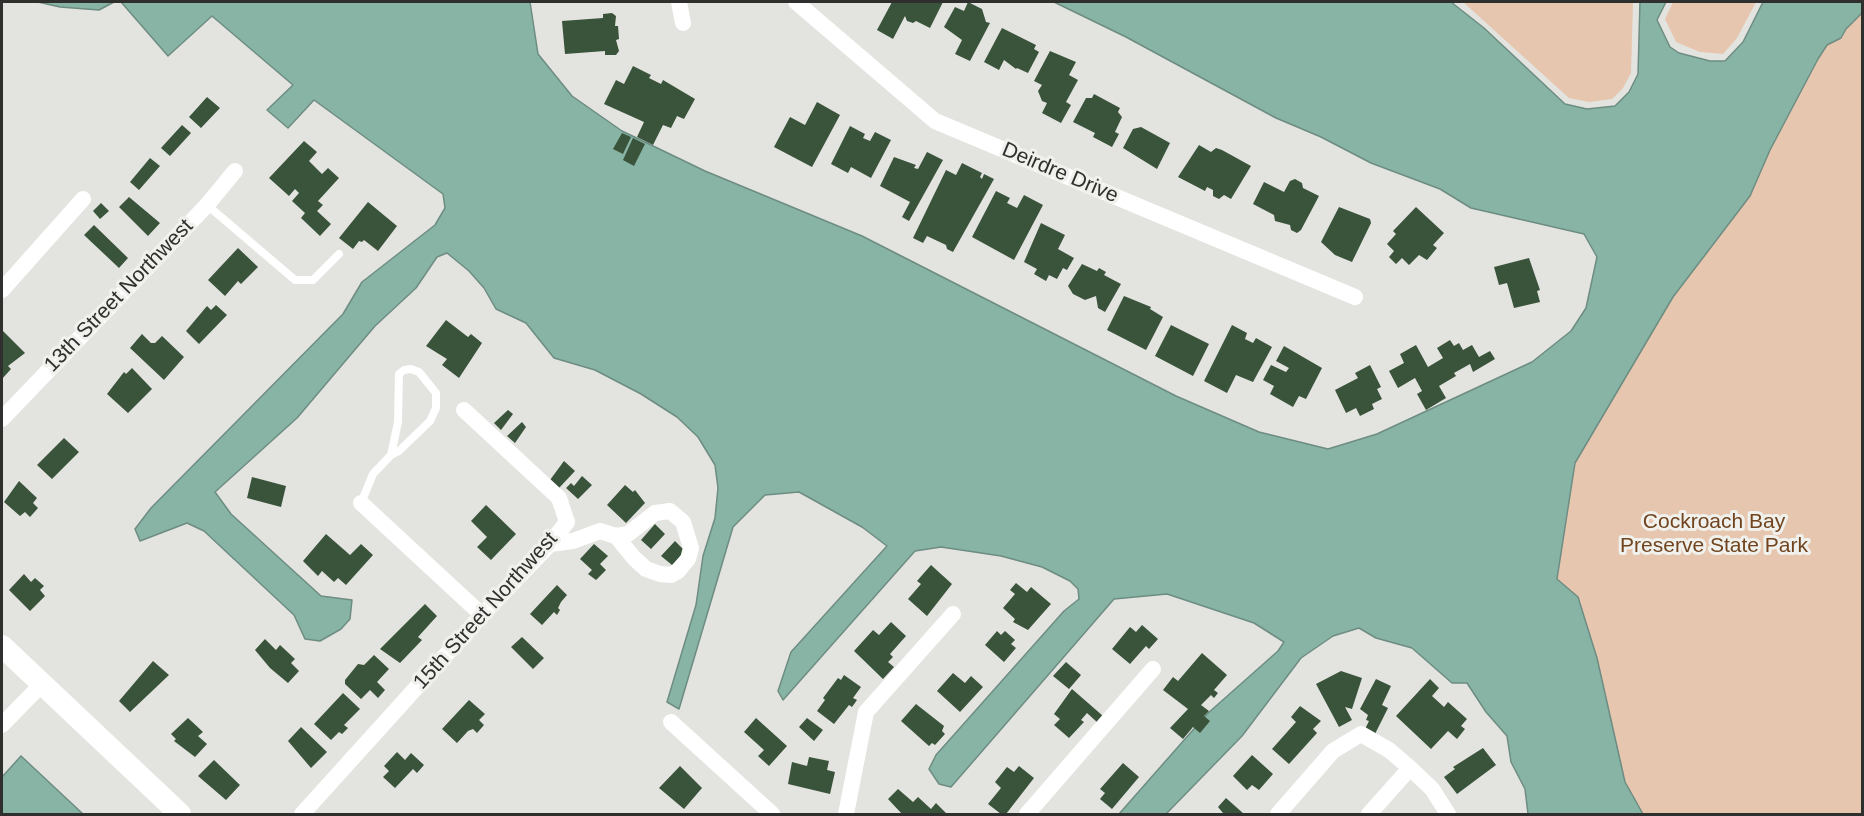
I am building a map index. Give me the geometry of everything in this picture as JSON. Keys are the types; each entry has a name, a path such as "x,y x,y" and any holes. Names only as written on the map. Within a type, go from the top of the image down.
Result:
{"street":[{"path":"679,2 683,23"},
{"name":"Deirdre Drive","path":"796,2 934,120 1354,297"},
{"name":"13th Street Northwest","path":"2,419 207,205 235,171"},
{"path":"2,290 83,199"},
{"name":"15th Street Northwest","path":"302,814 482,615 550,544 567,522 559,498 464,410"},
{"path":"361,503 482,615"},
{"path":"550,544 573,541 600,531 616,536 628,534 655,513 670,511 683,522 691,548 688,559 678,572 670,575 660,574 646,569 616,536"},
{"path":"846,814 866,712 953,614"},
{"path":"2,646 180,814"},
{"path":"1027,814 1153,669"},
{"path":"2,725 42,684"},
{"path":"671,722 772,814"},
{"path":"1278,814 1333,751 1361,734 1389,750 1410,768 1432,789 1448,814"},
{"path":"1369,814 1410,768"}],"lane":[{"path":"207,205 295,280 313,280 339,254"},
{"path":"361,503 374,474 391,455 430,421 436,408 436,393 419,372 411,369 399,374 398,422 391,455"}],"green space":[{"path":"1463,2 1633,2 1631,73 1623,88 1612,99 1589,102 1569,98"},
{"path":"1673,2 1756,2 1737,38 1723,54 1700,52 1676,42 1665,19"},
{"name":"Cockroach Bay Preserve State Park","path":"1862,13 1862,814 1643,814 1625,782 1597,659 1578,597 1557,579 1575,463 1673,297 1750,196 1770,150 1827,45 1841,38 1846,29"}],"shaded area":[{"path":"38,2 114,2 99,10 60,7"},
{"path":"121,2 530,2 538,54 572,96 622,131 705,171 862,236 1176,396 1259,432 1328,449 1377,434 1532,362 1571,331 1586,308 1597,257 1584,234 1471,208 1440,189 1371,163 1321,137 1276,118 1126,37 1054,2 1451,2 1484,28 1565,104 1587,109 1615,106 1629,92 1638,74 1640,2 1666,2 1657,20 1670,47 1679,53 1710,61 1725,61 1743,42 1763,2 1862,2 1862,13 1846,29 1841,38 1827,45 1818,59 1770,150 1750,196 1673,297 1575,463 1557,579 1578,597 1597,658 1625,782 1643,814 1528,814 1525,789 1511,762 1507,736 1486,712 1467,683 1452,683 1412,648 1376,638 1359,628 1333,636 1301,658 1242,736 1166,814 1119,814 1207,714 1278,651 1284,642 1254,623 1167,594 1114,599 951,787 939,784 929,769 936,755 1064,611 1079,599 1078,589 1070,581 1042,567 1001,556 941,547 915,551 783,700 778,691 791,652 887,546 862,527 799,492 765,495 733,527 679,709 667,702 696,605 703,556 715,518 718,488 715,465 698,437 677,417 641,394 595,370 554,358 526,323 496,309 484,288 469,271 447,253 437,257 416,288 375,326 297,418 215,492 231,514 321,596 352,600 350,619 341,629 320,641 305,639 294,615 204,531 187,523 140,541 135,529 151,508 343,314 362,282 435,225 445,208 443,194 314,100 288,128 267,110 293,85 212,16 168,56"},
{"path":"21,756 83,814 2,814 2,777"}],"building":[{"path":"892,2 943,2 930,28 916,21 913,23 907,21 905,16 893,39 877,30"},
{"path":"968,2 982,9 986,22 990,23 970,61 955,54 962,40 944,27 955,7 964,11"},
{"path":"612,13 616,16 615,26 618,26 619,39 616,40 619,51 616,55 605,55 605,51 565,54 562,21 603,18 603,14"},
{"path":"1002,28 1036,45 1034,49 1039,52 1028,73 1016,69 1004,60 999,70 984,62"},
{"path":"1050,51 1076,62 1069,75 1078,80 1066,102 1071,105 1061,123 1042,113 1047,103 1042,101 1038,91 1042,85 1034,81"},
{"path":"633,66 651,75 649,78 661,84 663,80 695,99 684,119 677,116 671,128 663,125 653,145 637,137 644,122 604,104 616,80 624,84"},
{"path":"1094,94 1120,108 1118,112 1122,117 1115,132 1119,134 1112,147 1093,137 1095,133 1073,122 1086,98 1092,98"},
{"path":"207,97 220,108 201,128 189,117"},
{"path":"817,102 840,115 812,167 774,147 790,117 805,125"},
{"path":"182,125 191,133 170,156 161,148"},
{"path":"850,126 865,134 863,138 870,141 875,132 891,140 871,178 851,167 848,173 831,164"},
{"path":"1141,127 1170,143 1157,169 1123,148 1133,129"},
{"path":"622,133 631,137 623,154 613,149"},
{"path":"633,138 645,144 634,166 623,160"},
{"path":"304,141 317,152 309,161 322,174 328,168 339,178 318,201 323,205 317,211 331,224 320,236 301,218 305,213 292,201 299,193 295,189 289,196 269,178"},
{"path":"1199,145 1211,152 1216,148 1222,150 1251,166 1231,199 1224,195 1219,199 1213,196 1213,190 1207,187 1205,191 1178,177"},
{"path":"927,152 943,160 909,221 902,217 910,202 880,186 894,157 916,165 914,168 918,169"},
{"path":"150,158 160,166 139,190 130,182"},
{"path":"962,163 982,173 980,177 982,179 984,174 994,179 953,252 947,249 946,245 927,236 923,243 913,238 946,170 956,175"},
{"path":"1295,179 1302,183 1303,188 1319,196 1301,230 1297,233 1291,230 1290,225 1275,221 1274,215 1253,204 1264,182 1284,192 1290,181"},
{"path":"996,191 1010,198 1007,203 1017,208 1024,195 1043,205 1014,260 972,237"},
{"path":"129,197 160,223 148,236 119,207"},
{"path":"368,202 397,226 378,251 364,240 359,241 353,249 339,238"},
{"path":"101,203 109,211 100,219 93,211"},
{"path":"1339,207 1370,219 1371,223 1352,262 1335,255 1321,242"},
{"path":"1416,207 1444,233 1433,245 1437,248 1427,260 1419,255 1409,265 1402,258 1396,264 1389,257 1394,251 1387,244 1396,234 1393,231"},
{"path":"1041,223 1065,235 1058,249 1074,258 1067,270 1063,268 1057,279 1049,275 1046,281 1034,274 1037,269 1024,262"},
{"path":"94,225 128,258 119,268 84,235"},
{"path":"238,248 258,267 241,284 238,281 225,296 208,280"},
{"path":"1529,258 1540,290 1537,291 1540,302 1514,308 1507,283 1499,285 1494,267"},
{"path":"1082,264 1097,271 1099,268 1106,272 1104,275 1121,284 1105,312 1098,308 1096,296 1085,300 1073,294 1068,286"},
{"path":"1124,296 1151,307 1150,309 1163,317 1146,350 1107,330"},
{"path":"216,305 227,315 199,344 186,331 207,306 211,310"},
{"path":"446,320 468,337 471,334 482,343 459,378 442,365 447,359 426,346"},
{"path":"1171,325 1209,344 1193,376 1155,356"},
{"path":"1232,325 1247,333 1245,339 1253,343 1256,338 1272,347 1253,382 1236,375 1227,393 1204,381"},
{"path":"2,330 25,353 8,366 11,369 2,379"},
{"path":"142,334 151,343 155,343 162,336 184,357 164,380 130,348"},
{"path":"1450,340 1454,346 1459,343 1463,350 1472,345 1479,357 1490,351 1495,359 1473,372 1470,364 1454,373 1456,376 1439,386 1446,398 1426,410 1417,394 1422,391 1415,378 1398,388 1389,371 1404,363 1400,354 1416,345 1428,367 1443,358 1437,348"},
{"path":"1284,346 1322,368 1306,399 1299,396 1293,407 1270,394 1274,386 1263,380 1271,365 1286,372 1289,368 1276,361"},
{"path":"1370,365 1381,387 1377,389 1382,399 1372,404 1374,409 1360,416 1356,408 1346,413 1335,390 1358,378 1355,373"},
{"path":"132,368 152,389 128,413 107,394 124,372 126,374"},
{"path":"508,410 513,414 501,430 494,423"},
{"path":"522,422 526,427 515,443 507,436"},
{"path":"64,438 79,452 52,479 37,465"},
{"path":"564,461 575,471 559,488 550,480"},
{"path":"582,476 592,485 578,499 566,488 571,483 574,486"},
{"path":"252,477 286,486 281,507 247,498"},
{"path":"19,481 37,498 33,503 38,508 30,517 25,512 20,516 4,502"},
{"path":"625,485 633,492 635,490 645,503 626,523 607,505"},
{"path":"486,505 516,534 491,560 477,547 487,537 471,521"},
{"path":"655,524 665,534 651,549 641,540"},
{"path":"326,534 350,555 361,544 373,555 346,585 338,578 334,582 322,571 318,576 303,561"},
{"path":"675,541 685,551 672,565 661,556"},
{"path":"594,544 608,556 600,564 606,570 596,580 588,574 592,570 580,559"},
{"path":"931,565 952,584 927,616 908,599 921,584 917,581"},
{"path":"24,574 31,582 35,578 44,586 40,590 45,596 30,611 9,590"},
{"path":"1016,583 1027,592 1031,587 1051,604 1028,630 1013,622 1015,619 1003,608 1015,594 1010,590"},
{"path":"557,585 567,595 558,608 560,610 557,615 554,612 542,625 530,614"},
{"path":"425,604 437,616 418,637 422,640 400,663 380,649"},
{"path":"891,622 906,636 890,654 893,657 888,662 894,667 883,679 854,651 873,630 879,635"},
{"path":"1142,625 1158,639 1149,649 1146,646 1130,664 1112,649 1130,627 1136,632"},
{"path":"997,631 1001,635 1005,631 1015,640 1011,644 1016,648 1004,662 985,645"},
{"path":"522,637 544,658 533,669 511,647"},
{"path":"265,639 276,650 280,645 295,659 291,663 299,671 288,683 270,668 255,650"},
{"path":"1202,653 1227,675 1214,690 1218,693 1214,698 1211,695 1201,705 1209,711 1204,716 1210,721 1200,733 1193,727 1183,739 1170,728 1188,709 1163,690 1173,677 1178,681"},
{"path":"374,655 389,669 377,682 385,690 378,698 370,690 361,699 345,684 345,680 358,664 364,665"},
{"path":"153,661 169,675 130,712 119,701"},
{"path":"1066,662 1081,675 1069,689 1053,676"},
{"path":"1341,671 1362,678 1352,709 1345,707 1352,720 1339,727 1316,684"},
{"path":"953,673 965,683 971,676 983,687 960,712 937,691"},
{"path":"844,675 861,687 853,698 857,700 852,707 849,705 834,724 817,711 825,700 823,698 838,678 841,680"},
{"path":"1376,679 1391,686 1382,705 1388,708 1373,738 1363,733 1369,721 1366,720 1368,715 1360,709"},
{"path":"1430,679 1439,688 1432,696 1444,707 1448,702 1467,719 1461,726 1465,729 1457,739 1448,731 1431,749 1396,716"},
{"path":"1072,689 1103,716 1098,723 1087,713 1081,720 1084,722 1069,738 1054,725 1060,719 1054,714"},
{"path":"343,693 360,709 344,725 348,728 342,734 339,732 331,740 314,724"},
{"path":"469,700 485,714 479,720 484,725 477,733 473,729 468,731 457,743 442,729"},
{"path":"916,704 944,726 942,731 945,734 935,745 932,743 929,746 901,721"},
{"path":"1300,706 1321,721 1313,729 1317,733 1289,764 1272,749 1296,722 1291,717"},
{"path":"188,718 203,732 198,736 207,744 195,757 174,741 176,739 171,734"},
{"path":"756,718 787,746 769,766 758,756 764,750 744,732"},
{"path":"807,718 823,730 814,741 799,727"},
{"path":"301,727 327,752 311,768 288,741"},
{"path":"1483,748 1496,765 1457,794 1444,777 1455,769 1453,767"},
{"path":"397,752 405,760 411,753 424,765 417,773 413,769 395,788 383,777 389,771 384,766"},
{"path":"1252,755 1273,774 1259,790 1252,785 1247,790 1233,776"},
{"path":"809,757 829,761 827,770 835,772 830,794 788,784 792,762 807,766"},
{"path":"214,760 240,785 226,800 198,776"},
{"path":"1123,763 1139,777 1112,809 1100,799 1105,793 1100,789"},
{"path":"680,766 702,788 684,809 659,788"},
{"path":"1019,766 1034,778 1006,814 1001,814 988,804 1001,788 995,782 1007,767 1014,772"},
{"path":"898,789 913,802 918,797 931,809 936,803 946,813 902,814 888,799"},
{"path":"1226,798 1244,814 1222,814 1218,807"}]}
